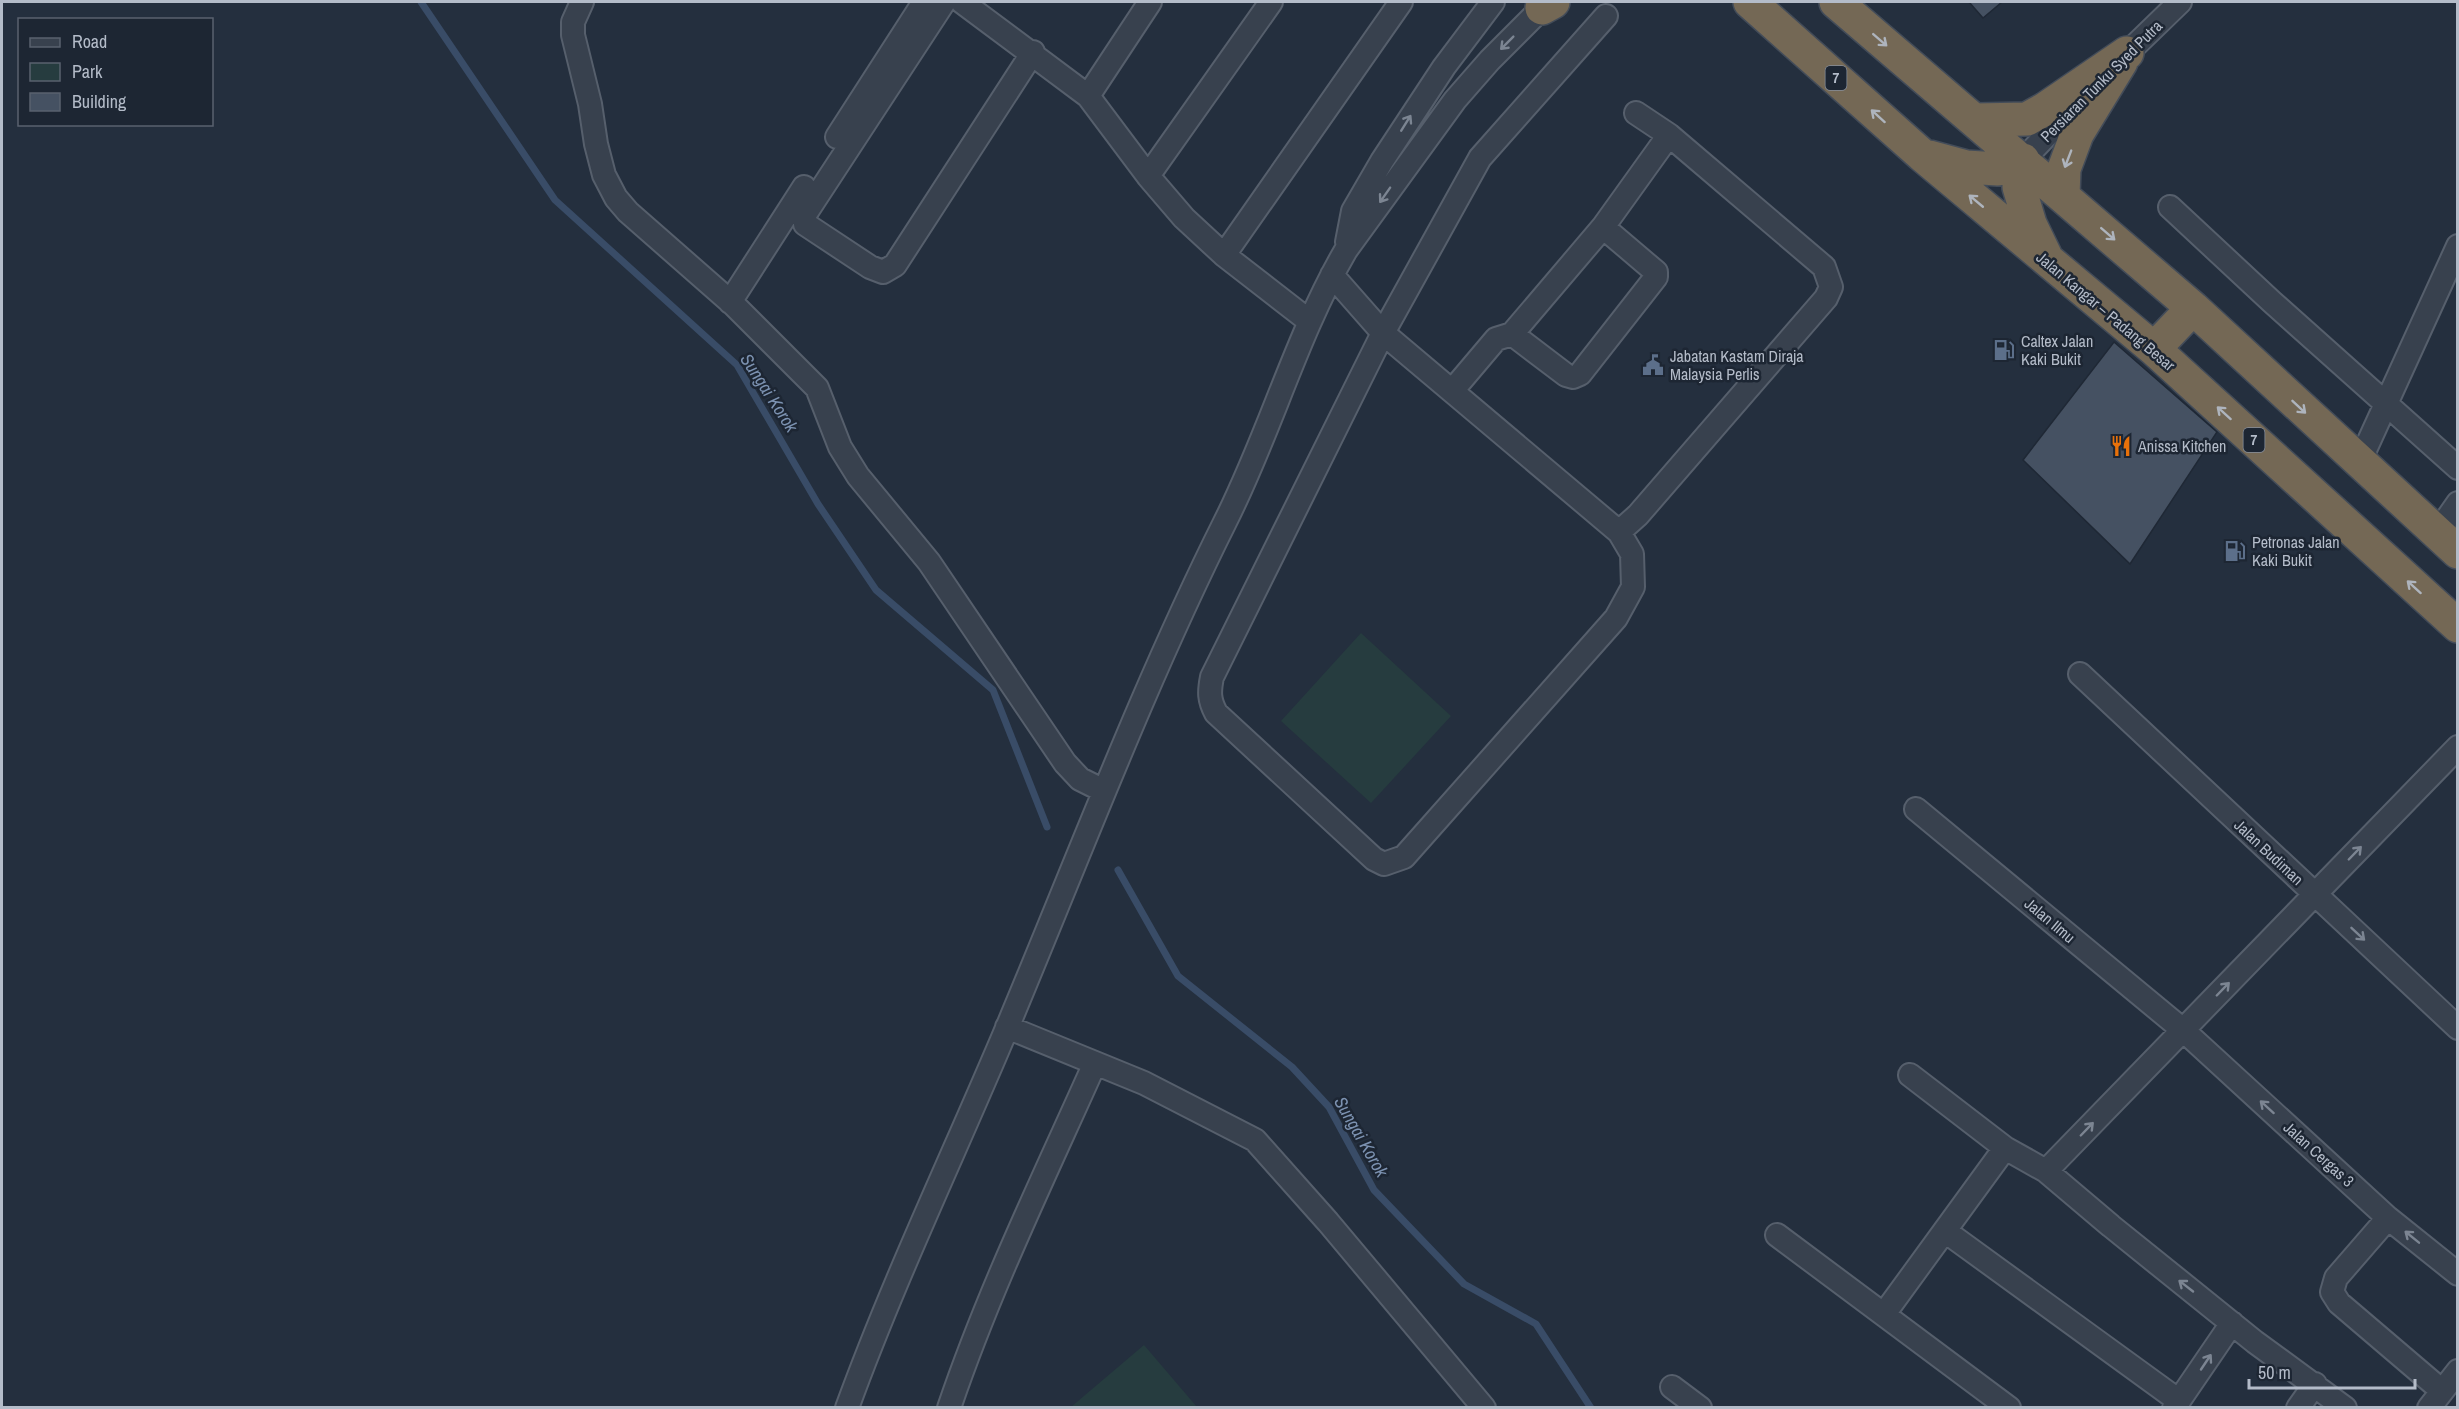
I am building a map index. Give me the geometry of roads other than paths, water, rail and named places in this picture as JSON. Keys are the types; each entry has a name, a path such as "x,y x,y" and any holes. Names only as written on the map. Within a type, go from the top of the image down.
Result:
{"highway":[{"name":"Jalan Kangar – Padang Besar","path":"1750,2 1922,155 2154,349 2457,626"},
{"path":"1836,2 2193,308 2447,543"},
{"path":"1975,120 2027,119 2045,110 2127,53"},
{"path":"2064,196 2064,169 2077,134 2127,53"},
{"path":"1922,155 1966,167 1998,170 2023,160"},
{"path":"2023,160 2019,187 2030,224 2047,259"},
{"path":"2154,349 2193,308"}],"street":[{"path":"582,2 573,22 573,35 604,176 616,198 628,212 730,302 817,388 840,447 858,476 929,562 1065,763 1080,779 1104,791"},
{"path":"730,302 924,2"},
{"path":"944,2 804,216 805,224 870,267 883,272 895,265 1033,52"},
{"path":"962,2 1033,52 1088,96 1148,176 1184,218 1224,255 1309,321"},
{"path":"1148,176 1271,2"},
{"path":"1224,255 1401,2"},
{"path":"1346,250 1353,211 1444,67 1494,2"},
{"name":"Persiaran Tunku Syed Putra","path":"2023,160 2180,2"},
{"path":"1088,96 1144,4"},
{"path":"848,1407 870,1344 1008,1027 1104,791 1205,558 1226,520 1309,321 1332,274 1346,250 1455,100 1490,60 1548,4"},
{"path":"1332,274 1383,333 1619,532 1632,554 1633,587 1616,618 1404,857 1384,864 1374,859 1216,713 1210,703 1209,692 1212,678 1383,333 1480,158 1606,16"},
{"path":"1619,532 1638,514 1826,298 1831,287 1824,267 1669,135 1636,113"},
{"path":"1452,391 1496,339 1512,334 1603,227 1669,135"},
{"path":"2170,207 2457,468"},
{"path":"1512,334 1566,375 1573,377 1580,375 1656,277 1656,272 1603,227"},
{"path":"2359,463 2457,246"},
{"path":"2447,543 2457,503"},
{"name":"Jalan Budiman","path":"2080,674 2457,1028"},
{"path":"2046,1171 2457,747"},
{"name":"Jalan Ilmu","path":"1916,809 2183,1030"},
{"path":"1008,1027 1144,1083 1255,1140 1328,1222 1484,1407"},
{"name":"Jalan Cergas 3","path":"2183,1030 2388,1218 2457,1274"},
{"path":"949,1407 958,1377 996,1287 1095,1063"},
{"path":"1910,1075 2005,1148 2046,1171 2232,1323 2345,1407"},
{"path":"1884,1314 2005,1148"},
{"path":"2388,1218 2336,1278 2332,1292 2340,1303 2435,1399 2457,1371"},
{"path":"1945,1231 2177,1404 2232,1323"},
{"path":"1777,1235 2009,1407"},
{"path":"2298,1407 2315,1384"},
{"path":"1672,1387 1700,1407"}],"waterway":[{"name":"Sungai Korok","path":"421,2 555,200 737,365 818,504 876,590 993,690 1047,827"},
{"name":"Sungai Korok","path":"1118,870 1178,976 1292,1067 1329,1107 1374,1190 1464,1284 1536,1324 1591,1408"}],"place":[{"name":"Caltex Jalan Kaki Bukit","path":"2004,350"},
{"name":"Jabatan Kastam Diraja Malaysia Perlis","path":"1653,365"},
{"name":"Anissa Kitchen","path":"2121,446"},
{"name":"Petronas Jalan Kaki Bukit","path":"2235,551"}]}
